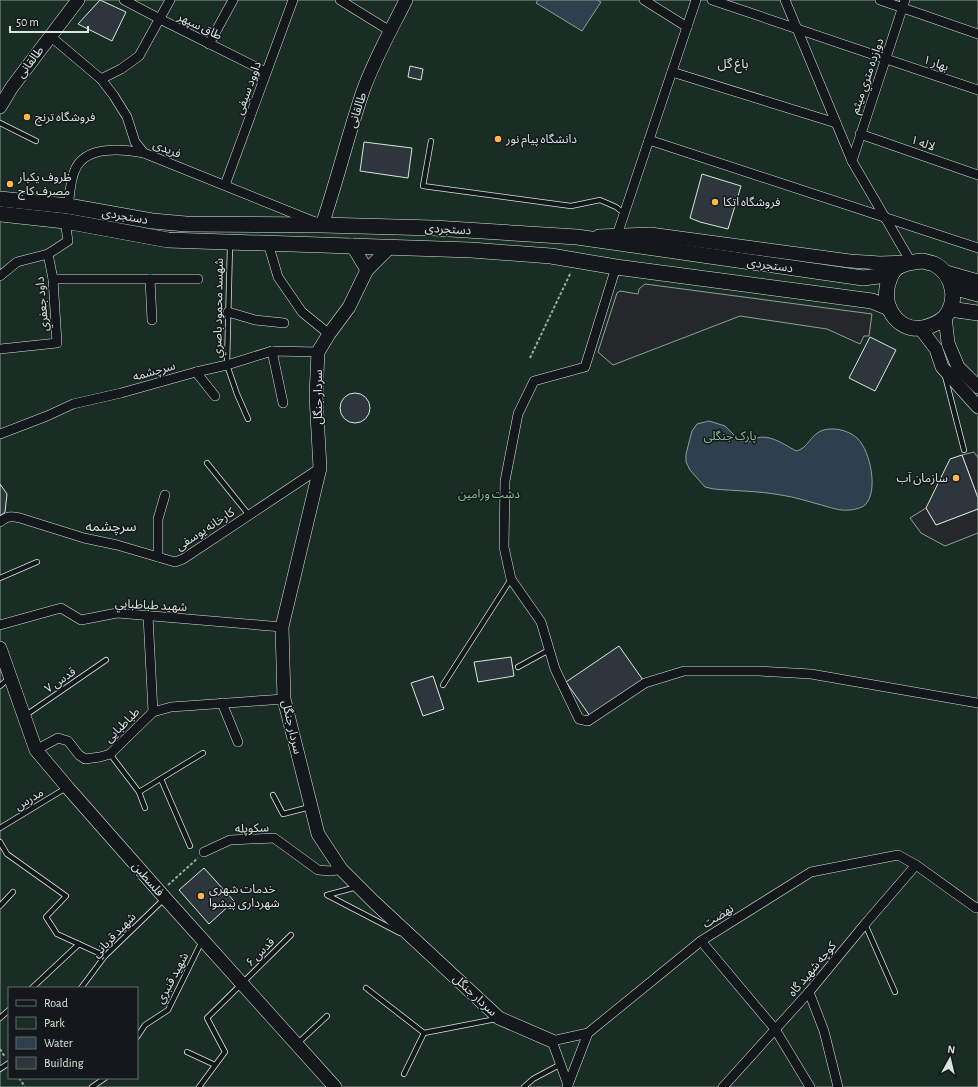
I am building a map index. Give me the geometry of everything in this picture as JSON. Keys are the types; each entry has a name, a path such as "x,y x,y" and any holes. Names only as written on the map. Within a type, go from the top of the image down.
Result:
{"main road":[{"name":"دستجردی","path":"0,199 68,206 152,221 186,224 434,228 577,237 862,278 879,276 894,271"},
{"name":"دستجردی","path":"0,214 65,221 168,240 471,250 551,256 616,267 872,301 889,308"},
{"path":"923,261 934,264 943,271 950,280 952,287 953,300 948,312 934,324 920,328 910,327 901,323 894,317 889,308 886,292 887,285 894,271 911,262 923,261"},
{"path":"952,287 978,294"},
{"path":"948,312 978,313"}],"street":[{"name":"طالقانی","path":"0,107 12,87 78,0"},
{"name":"طاق سپهر","path":"124,0 160,20 266,72"},
{"path":"101,79 121,69 139,56 170,0"},
{"path":"209,44 232,0"},
{"name":"داوود سیفی","path":"225,185 293,0"},
{"path":"340,0 390,31"},
{"name":"طالقانی","path":"322,225 334,188 344,149 364,89 390,31 406,0"},
{"path":"644,0 687,27"},
{"path":"617,235 696,0"},
{"name":"بهار ۱","path":"712,0 978,90"},
{"path":"577,237 650,234 850,261 880,263 911,262 852,161 785,0"},
{"path":"880,0 904,4 978,34"},
{"name":"دوازده متري میثم","path":"852,161 904,4"},
{"name":"فریدی","path":"50,36 101,79 127,117 135,142 144,153 322,225"},
{"path":"672,72 836,123"},
{"name":"لاله ۱","path":"860,134 978,175"},
{"path":"649,140 978,248"},
{"path":"68,206 71,181 75,169 81,160 96,153 111,150 128,150 144,153"},
{"path":"0,276 17,262 48,254 68,241 65,221"},
{"path":"268,243 278,278 302,312 329,334"},
{"path":"352,246 367,270"},
{"name":"سردار جنگل","path":"390,247 367,270 349,307 318,352 316,396 320,468 282,626 284,699 318,834 341,869 499,1018 552,1041"},
{"name":"داود جعفري","path":"0,349 57,343 52,279 48,254"},
{"path":"616,267 585,367 534,381 518,414 505,481 504,547 511,579 541,622 555,669 579,719 588,721 645,683 684,671 759,671 811,674 978,703"},
{"path":"943,271 978,281"},
{"path":"52,279 198,278"},
{"path":"150,279 152,320"},
{"path":"228,312 255,320 284,323"},
{"path":"948,312 948,343 958,367 978,387"},
{"path":"920,328 936,349 942,367 978,407"},
{"path":"272,352 283,404"},
{"name":"سرچشمه","path":"0,434 47,416 73,404 121,393 272,352 318,352"},
{"path":"196,372 215,396"},
{"name":"کارخانه یوسفی","path":"0,522 7,517 12,516 84,538 117,545 175,562 183,559 320,468"},
{"path":"158,557 158,518 165,495"},
{"name":"شهيد طباطبايي","path":"0,625 61,608 81,620 117,613 282,626"},
{"path":"148,616 152,712"},
{"name":"فلسطین","path":"0,648 36,750 68,788 166,893 203,940 335,1087"},
{"name":"طباطبایی","path":"36,750 58,738 68,741 79,755 85,759 100,757 110,754 152,712 171,707 284,699"},
{"path":"222,704 238,742"},
{"name":"سکوپله","path":"204,852 230,840 274,838 318,870 331,871 341,869"},
{"name":"نهضت","path":"552,1041 588,1033 701,941 811,872 898,855 916,865 976,908 978,907"},
{"name":"کوچه شهید گاه","path":"723,1087 809,992 864,924 916,865"},
{"path":"701,941 775,1029 810,1087"},
{"path":"809,992 824,1031 838,1087"},
{"path":"568,1086 588,1033"},
{"path":"552,1041 568,1086"}],"lane":[{"path":"0,123 36,141"},
{"path":"431,141 423,186 571,206 600,200 616,207 625,214"},
{"name":"شهسد محمود باصري","path":"230,242 227,365 248,419"},
{"path":"942,367 964,450"},
{"path":"207,463 248,515"},
{"path":"0,578 37,562"},
{"path":"443,685 511,579"},
{"path":"518,667 549,650"},
{"name":"قدس ۷","path":"24,716 106,660"},
{"path":"0,686 11,677"},
{"path":"139,792 203,753"},
{"path":"110,754 139,792 145,808"},
{"path":"161,779 190,846"},
{"name":"مدرس","path":"0,828 68,788"},
{"path":"273,795 283,814 311,806"},
{"path":"0,842 7,854 66,896 46,917 57,934 105,956"},
{"path":"359,887 326,894 417,942"},
{"path":"0,906 13,892"},
{"name":"شهيد قرباني","path":"82,987 105,956 166,893"},
{"path":"864,924 895,992"},
{"name":"قدس ۶","path":"215,1065 225,1052 207,1018 291,935"},
{"name":"شهيد قنبري","path":"138,1036 145,1025 168,1010 203,940"},
{"path":"33,987 79,944"},
{"path":"366,988 424,1033 499,1018"},
{"path":"0,1018 8,1011"},
{"path":"297,1044 327,1016"},
{"path":"404,1074 424,1033"},
{"path":"187,1052 215,1065 199,1087"},
{"path":"524,1087 533,1079 561,1064"},
{"path":"92,1087 104,1079"}],"path":[{"path":"530,358 571,271"},
{"path":"166,893 204,852"}],"green space":[{"name":"دشت ورامین","path":"0,0 978,0 978,1087 0,1087"}],"shaded area":[{"path":"645,284 872,314 869,336 864,336 860,344 827,329 740,316 613,365 598,352 617,293 620,291 638,294 639,289"},
{"path":"974,452 978,458 978,498 962,455"},
{"path":"926,508 936,525 978,509 978,533 945,546 921,533 910,518"}],"water":[{"path":"538,0 597,0 601,2 582,31 536,3"},
{"path":"709,421 725,426 740,441 749,442 761,437 767,437 779,441 796,451 805,446 815,435 825,430 836,429 850,433 858,439 866,452 869,461 872,490 869,499 862,507 852,510 842,510 786,496 705,487 690,470 686,462 686,454 692,431 697,424"}],"building":[{"path":"100,0 126,12 112,41 78,24"},
{"path":"410,66 423,69 421,80 408,77"},
{"path":"364,142 412,148 408,178 360,171"},
{"name":"فروشگاه اتکا","path":"702,174 741,186 728,229 690,218"},
{"path":"870,337 896,350 875,391 849,378"},
{"path":"355,393 366,397 370,408 366,419 355,423 344,419 340,408 344,397"},
{"name":"سازمان آب","path":"962,455 978,498 978,509 936,525 926,508 950,459"},
{"path":"0,484 7,494 5,512 0,516"},
{"path":"619,646 643,680 590,716 566,682"},
{"path":"511,657 514,676 478,682 474,662"},
{"path":"433,676 444,709 423,716 411,683"},
{"path":"204,868 234,901 209,924 179,890"}],"place":[{"name":"فروشگاه ترنج","path":"27,117"},
{"name":"دانشگاه پیام نور","path":"498,139"},
{"name":"ظروف یکبار مصرف کاج","path":"10,184"},
{"name":"فروشگاه اتکا","path":"715,202"},
{"name":"سازمان آب","path":"956,478"},
{"name":"خدمات شهری شهرداری پیشوا","path":"201,896"}],"district":[{"name":"باغ گل","path":"733,63"},
{"name":"سرچشمه","path":"111,526"}],"park label":[{"name":"پارک جنگلی","path":"730,436"}]}
